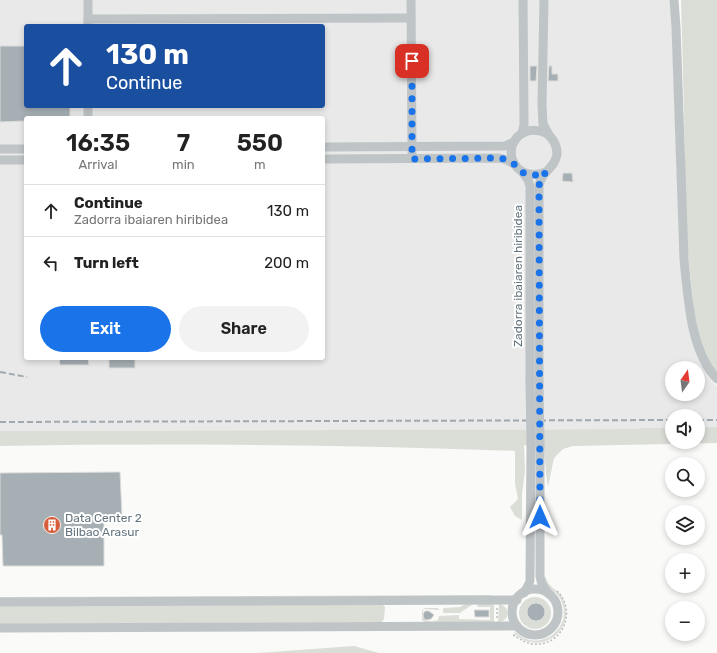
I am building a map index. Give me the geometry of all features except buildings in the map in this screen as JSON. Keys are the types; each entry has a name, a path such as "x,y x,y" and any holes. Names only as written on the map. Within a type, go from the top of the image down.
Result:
{"street":[{"path":"88,0 88,22 411,18"},
{"path":"411,0 412,159"},
{"path":"522,133 524,124 523,0"},
{"path":"544,0 542,111 543,124 548,135"},
{"path":"674,0 684,259 687,289 694,334 704,361 717,379"},
{"path":"528,130 542,131 548,135 553,140 556,147 557,154 555,161 546,172 538,175 523,173 514,164 511,157 511,149 517,137 528,130"},
{"path":"325,147 505,146 514,142"},
{"path":"0,149 24,149"},
{"path":"325,159 500,158 514,164"},
{"path":"0,160 24,160"},
{"name":"Zadorra ibaiaren hiribidea","path":"535,382 539,186 540,181 546,172"},
{"name":"Zadorra ibaiaren hiribidea","path":"523,173 530,186 535,382"},
{"path":"535,382 535,445 530,580 529,584 514,604 513,615 517,626 521,630 532,635 538,635 550,630 556,623 558,608 551,591 544,587 540,576 535,445"},
{"path":"0,602 496,600 520,596 532,590 551,591"},
{"path":"0,628 517,626"}],"path":[{"path":"511,634 523,642 531,644 540,644 553,639 558,634 565,622 567,609 561,594 551,591"},
{"path":"496,600 497,626"}],"shaded area":[{"path":"0,0 671,0 679,233 684,304 689,329 696,354 700,361 665,361 665,401 705,401 705,371 708,377 717,386 717,427 705,427 705,409 665,409 665,428 0,431"},
{"path":"681,0 717,0 717,374 708,361 700,342 695,319 686,235"},
{"path":"705,427 717,427 717,443 705,443"},
{"path":"665,428 665,444 573,446 563,449 554,458 548,487 544,445 524,445 525,471 522,494 522,520 515,516 510,507 518,499 515,483 515,451 258,445 0,446 0,431"},
{"path":"544,576 549,584 560,594 563,600 566,612 565,621 559,632 549,640 537,643 530,642 514,634 515,632 528,640 536,641 548,638 559,628 563,620 563,605 556,593 548,586"},
{"path":"492,596 0,598 0,597"},
{"path":"535,597 546,602 551,613 546,624 535,629 524,624 519,613 524,602"},
{"path":"382,604 385,607 384,619 382,622 0,624 0,606"},
{"path":"465,604 472,605 461,613 443,613 444,608 460,607"},
{"path":"494,604 494,622 425,622 422,620 422,610 425,608 437,608 439,610 423,610 423,618 426,621 432,621 438,620 439,616 459,615 459,619 490,620 490,607 478,607 477,605"},
{"path":"499,604 506,608 507,617 503,621 498,622"},
{"path":"354,646 379,653 258,653"}],"railway":[{"path":"0,372 27,377"},
{"path":"0,422 665,420"},
{"path":"705,420 717,420"}],"place":[{"name":"Data Center 2 Bilbao Arasur","path":"52,525"}],"route":[{"path":"412,61 412,159 500,158 514,164 523,173 538,175 546,172 540,181 539,186 540,517"}]}
